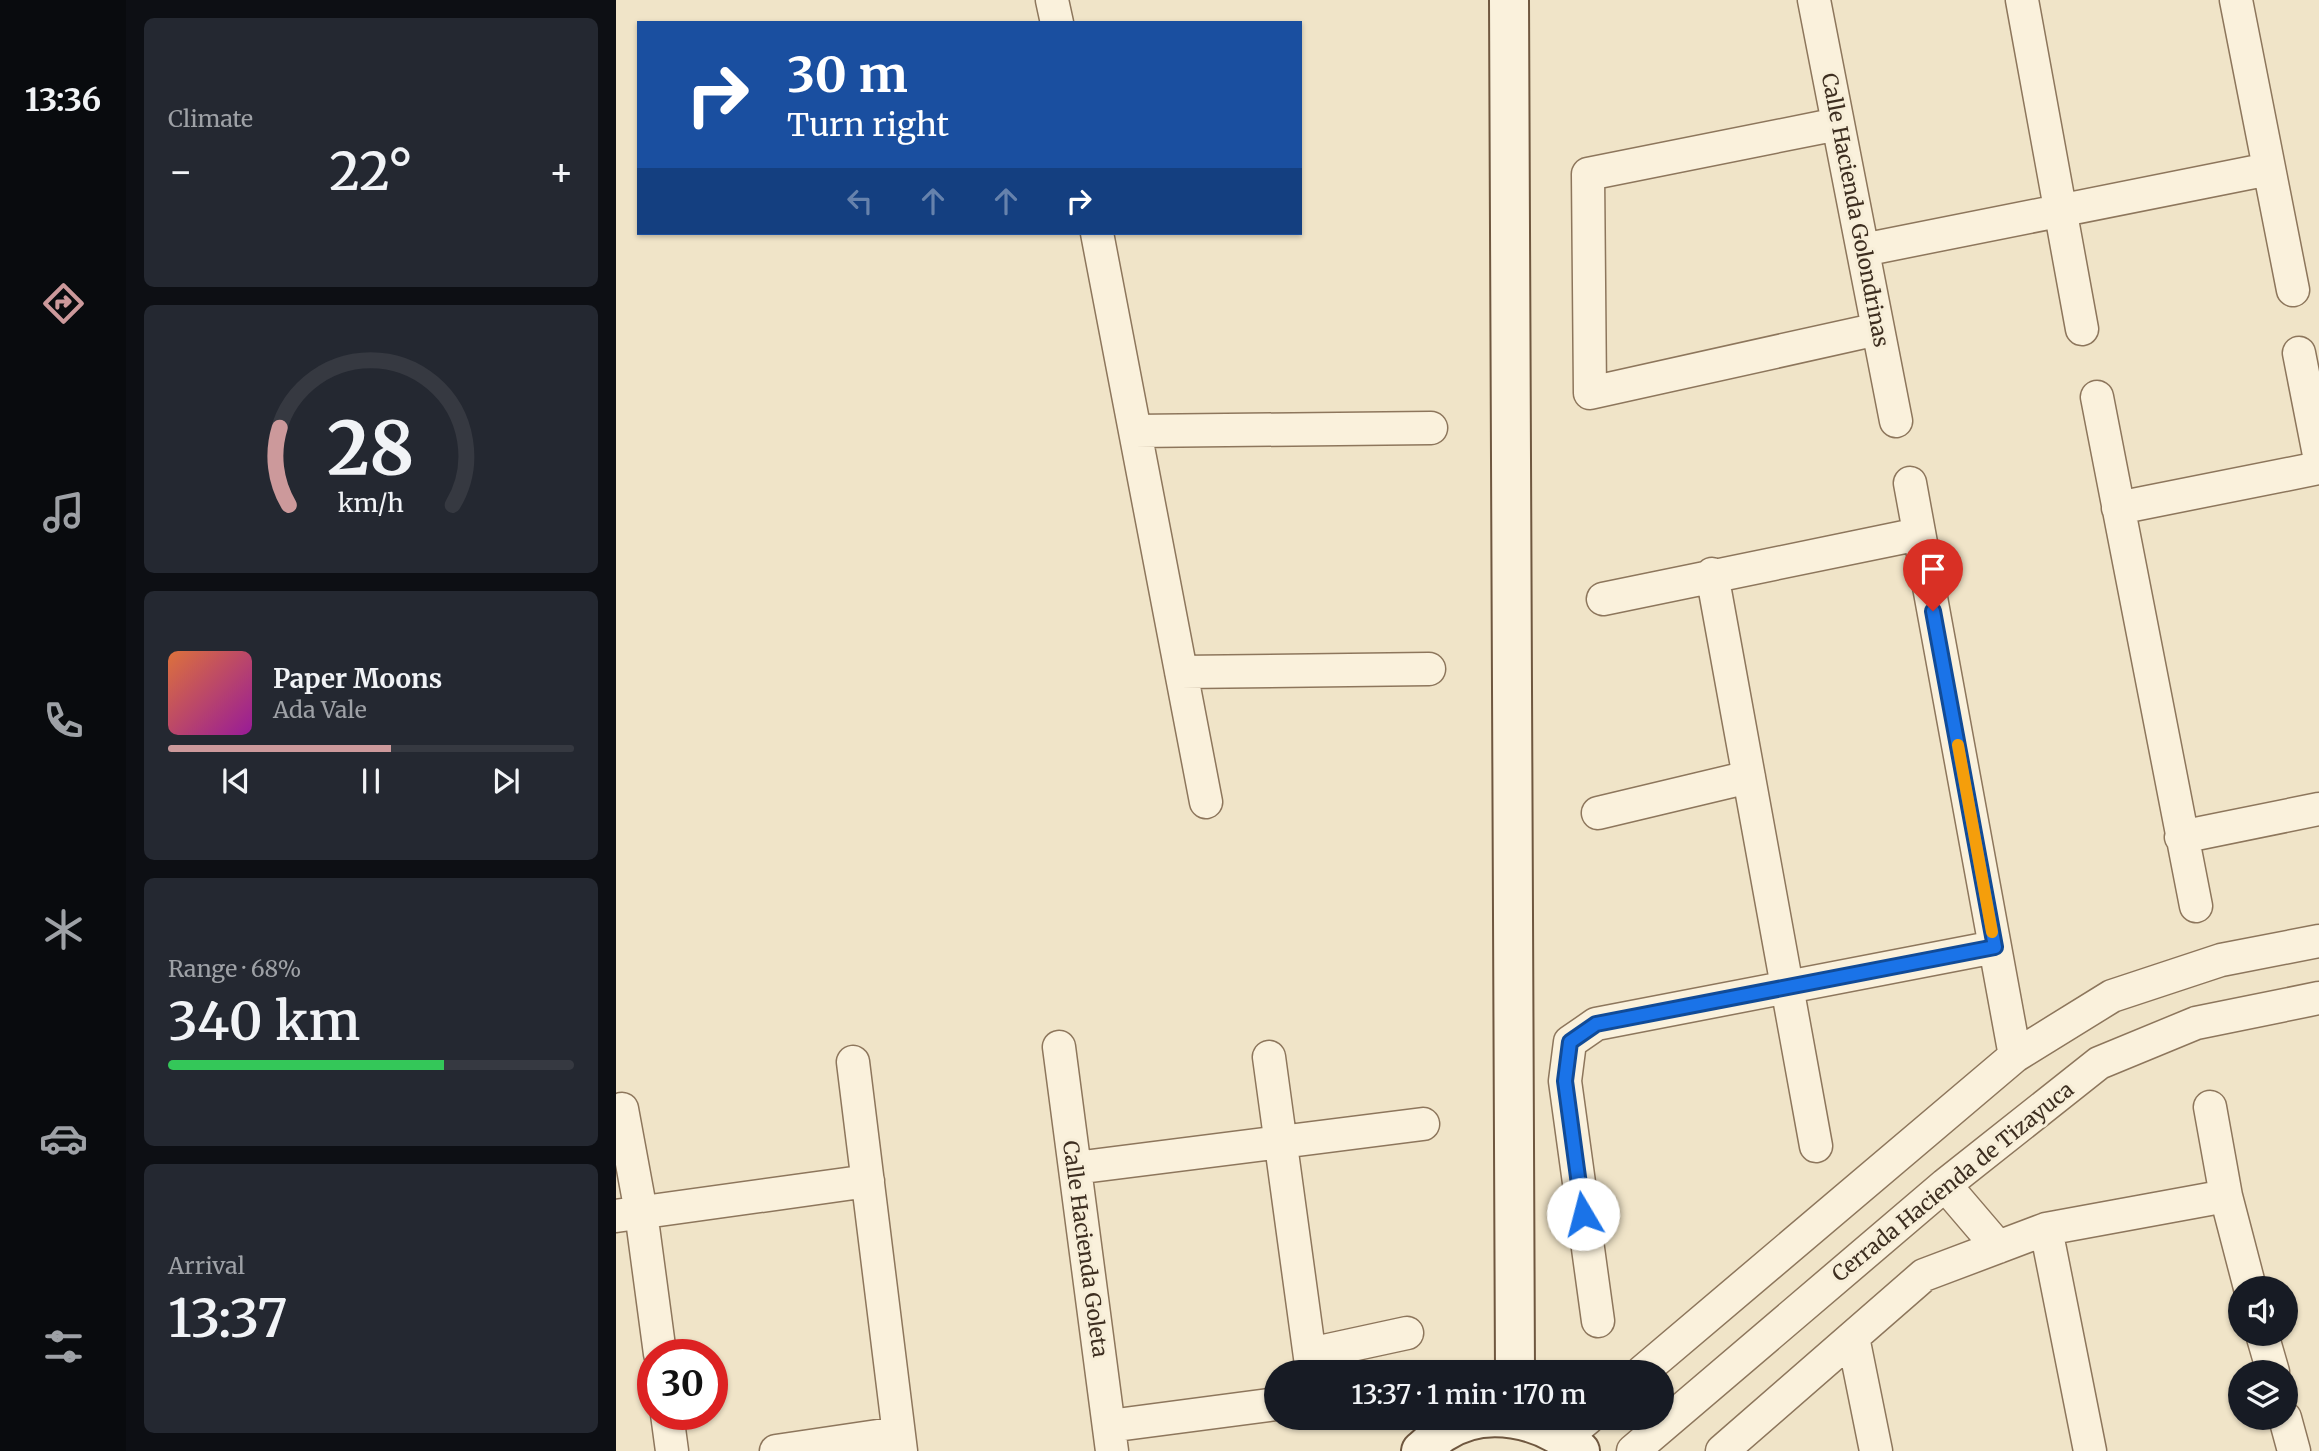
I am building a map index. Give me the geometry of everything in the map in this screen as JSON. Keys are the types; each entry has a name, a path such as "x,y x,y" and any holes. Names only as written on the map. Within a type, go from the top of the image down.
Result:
{"street":[{"path":"1052,0 1057,21"},
{"path":"1509,0 1515,1360"},
{"name":"Calle Hacienda Golondrinas","path":"1814,0 1896,421"},
{"path":"2022,0 2082,329"},
{"path":"2236,0 2292,290"},
{"path":"1838,124 1588,174 1590,393 1878,329"},
{"path":"1863,250 2269,169"},
{"path":"1097,235 1206,802"},
{"path":"2299,353 2319,456"},
{"path":"2097,397 2196,906"},
{"path":"1135,431 1431,428"},
{"path":"2118,508 2319,468"},
{"path":"1910,483 2015,1056"},
{"path":"1602,598 1919,534"},
{"path":"1712,574 1816,1146"},
{"path":"1181,672 1429,669"},
{"path":"1598,813 1749,777"},
{"path":"2181,837 2319,808"},
{"path":"1656,1360 2015,1056 2112,996 2221,960 2319,941"},
{"path":"1598,1321 1565,1081 1570,1042 1596,1024 1995,947"},
{"name":"Cerrada Hacienda de Tizayuca","path":"1633,1451 1945,1185 2099,1063 2196,1023 2319,998"},
{"name":"Calle Hacienda Goleta","path":"1059,1047 1110,1439"},
{"path":"1269,1057 1311,1360"},
{"path":"776,1451 899,1442 853,1062"},
{"path":"2210,1107 2225,1196 2247,1276"},
{"path":"622,1110 629,1214 657,1339"},
{"path":"1075,1168 1423,1124"},
{"path":"629,1214 868,1181"},
{"path":"1945,1185 1998,1247"},
{"path":"1722,1451 1924,1275 2046,1229 2225,1196"},
{"path":"2046,1229 2090,1451"},
{"path":"1321,1360 1407,1333"},
{"path":"1853,1337 1876,1451"},
{"path":"1110,1439 1264,1407"},
{"path":"669,1430 672,1451"},
{"path":"1421,1451 1449,1430"},
{"path":"1554,1430 1577,1435"},
{"path":"2288,1430 2294,1451"}],"slow traffic":[{"path":"1958,745 1992,932"}],"route":[{"path":"1583,1214 1565,1081 1570,1042 1596,1024 1995,947 1933,611"}]}
